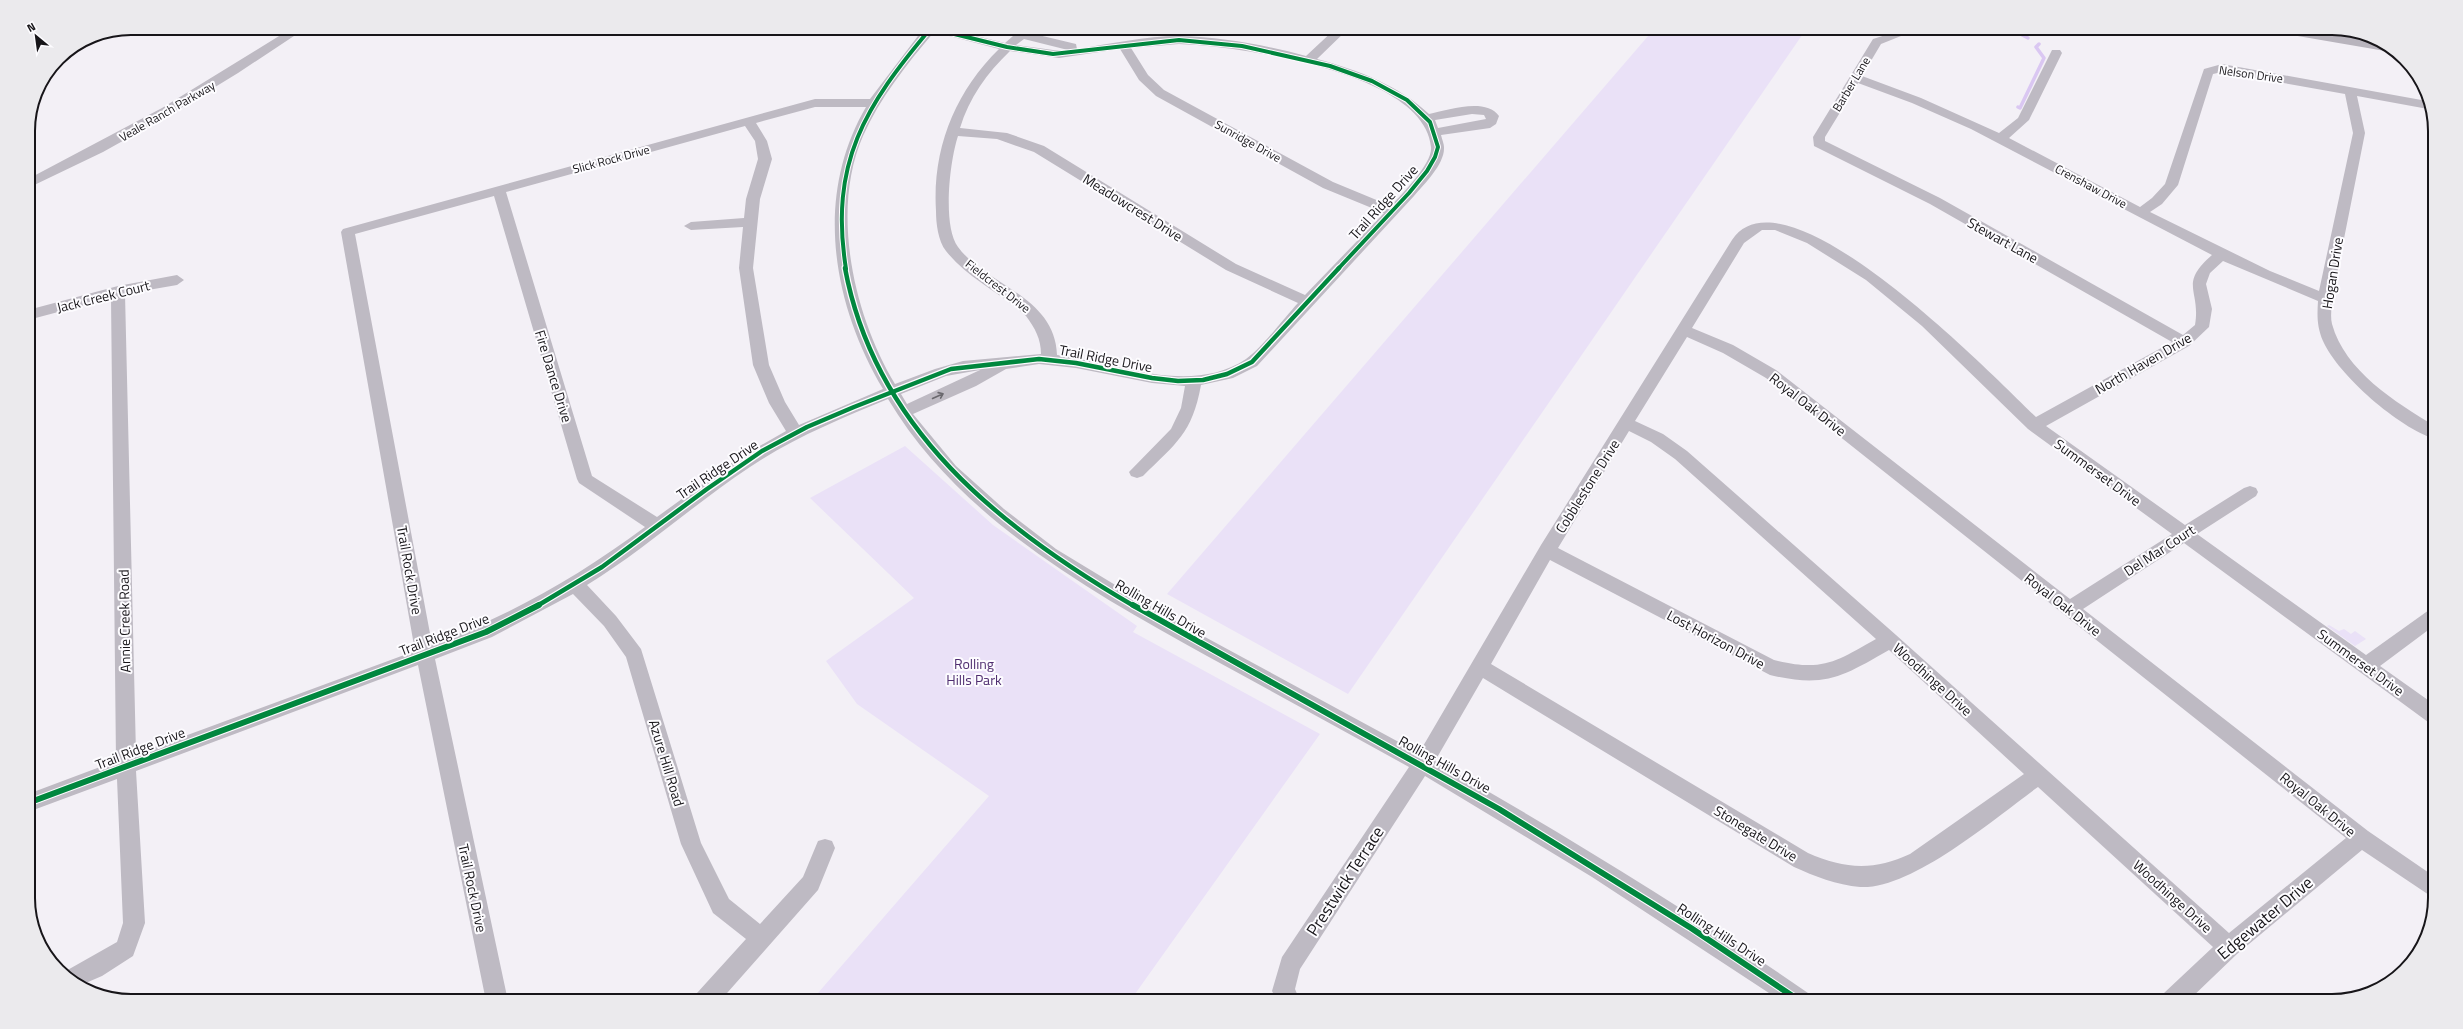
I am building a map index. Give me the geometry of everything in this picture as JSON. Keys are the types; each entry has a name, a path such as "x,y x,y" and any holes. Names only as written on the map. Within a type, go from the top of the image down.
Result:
{"main road":[{"path":"2314,35 2377,46"}],"street":[{"name":"Veale Ranch Parkway","path":"35,180 134,131 217,83 289,35"},
{"name":"Rolling Hills Drive","path":"924,35 902,61 876,103 850,153 843,192 842,232 847,275 856,314 871,353 890,392 903,412 945,464 983,501 1032,542 1121,600 1505,811 1750,965 1790,994"},
{"name":"Trail Ridge Drive","path":"35,800 486,632 533,609 575,584 727,474 763,451 839,413 925,378 973,365 1003,364 1049,359 1142,378 1194,382 1227,374 1252,362 1427,172 1438,148 1435,132 1420,109 1398,92 1309,60 1272,50 1214,41 1179,40 1054,54 1008,47 959,35"},
{"name":"Fieldcrest Drive","path":"1021,35 988,67 969,93 953,132 944,163 941,215 950,247 976,272 1002,288 1037,317 1048,340 1049,359"},
{"name":"Trail Ridge Drive","path":"1037,35 1087,51"},
{"path":"1309,60 1336,35"},
{"name":"Barber Lane","path":"1819,143 1819,137 1877,42 1895,36"},
{"name":"Sunridge Drive","path":"1124,46 1134,66 1147,83 1160,93 1328,185 1392,211"},
{"path":"2001,138 2023,120 2056,53"},
{"name":"Nelson Drive","path":"2141,212 2157,201 2171,186 2208,72 2213,69 2222,68 2424,104"},
{"name":"Crenshaw Drive","path":"1855,78 1922,102 2001,138 2269,279 2325,299"},
{"name":"Hogan Drive","path":"2350,90 2359,133 2325,299 2325,324 2337,352 2365,384 2409,418 2428,429"},
{"name":"Slick Rock Drive","path":"348,232 814,103 876,103"},
{"path":"1426,118 1479,109 1488,112 1493,116 1492,121 1485,125 1435,132"},
{"path":"748,121 761,141 765,159 753,199 746,268 761,365 776,403 796,434"},
{"name":"Meadowcrest Drive","path":"953,132 997,134 1016,138 1039,149 1231,267 1308,302"},
{"name":"Stewart Lane","path":"1819,143 1935,201 2184,342"},
{"name":"Fire Dance Drive","path":"499,190 585,479 657,526"},
{"path":"691,226 751,222"},
{"name":"Cobblestone Drive","path":"1422,765 1547,550 1739,240 1759,226 1769,225"},
{"name":"Summerset Drive","path":"1769,225 1788,229 1812,240 1871,277 1927,323 2034,425 2114,485 2185,533 2428,711"},
{"name":"Trail Rock Drive","path":"348,232 426,654 496,994"},
{"name":"North Haven Drive","path":"2034,425 2184,342 2202,327 2205,308 2199,284 2202,271 2221,255"},
{"name":"Jack Creek Court","path":"35,313 118,291 177,280"},
{"name":"Annie Creek Road","path":"76,976 94,968 125,949 134,923 126,766 118,291"},
{"name":"Royal Oak Drive","path":"1684,330 1728,349 1771,374 2361,838 2428,884"},
{"name":"Trail Ridge Drive","path":"903,412 970,382 1003,364"},
{"path":"1137,472 1178,432 1189,408 1194,382"},
{"name":"Woodhinge Drive","path":"1626,422 1657,438 1681,456 1890,640 2230,947"},
{"name":"Del Mar Court","path":"2069,609 2250,492"},
{"name":"Lost Horizon Drive","path":"1547,550 1770,667 1796,674 1825,674 1840,669 1890,640"},
{"name":"Azure Hill Road","path":"575,584 610,621 634,654 691,844 721,906 761,938"},
{"path":"2365,666 2428,620"},
{"name":"Stonegate Drive","path":"1479,666 1801,860 1822,869 1860,877 1877,876 1917,861 2039,775"},
{"name":"Prestwick Terrace","path":"1285,994 1283,991 1290,965 1422,765"},
{"name":"Edgewater Drive","path":"2180,994 2230,947 2361,838"},
{"path":"711,994 811,883 825,848"}],"green space":[{"path":"1649,35 1802,35 1348,694 1167,594"},
{"name":"Rolling Hills Park","path":"905,446 993,525 1137,626 1133,632 1320,734 1135,994 817,994 989,796 857,704 826,661 914,598 810,498"},
{"path":"2329,625 2339,631 2344,629 2351,634 2355,631 2366,639 2355,646 2327,626"}],"waterway":[{"path":"2022,35 2028,38"},
{"path":"2018,107 2020,108 2044,58 2036,47 2039,44"}],"cycle path":[{"path":"925,35 873,104 856,137 845,172 842,191 841,229 845,267 853,304 876,366 909,421 951,470 998,514 1050,553 1105,589 1162,622 1423,765 1499,809 1691,928 1790,994"},
{"path":"35,800 486,632 554,597 602,567 707,489 762,451 823,420 929,376 963,367 1044,359 1076,363 1152,378 1178,381 1203,380 1227,374 1252,362 1331,276 1393,212 1425,174 1435,157 1438,147 1430,122 1407,100 1372,81 1330,66 1285,54 1206,41 1179,40 1139,43 1071,53 1053,54 1022,50 957,35"}]}
